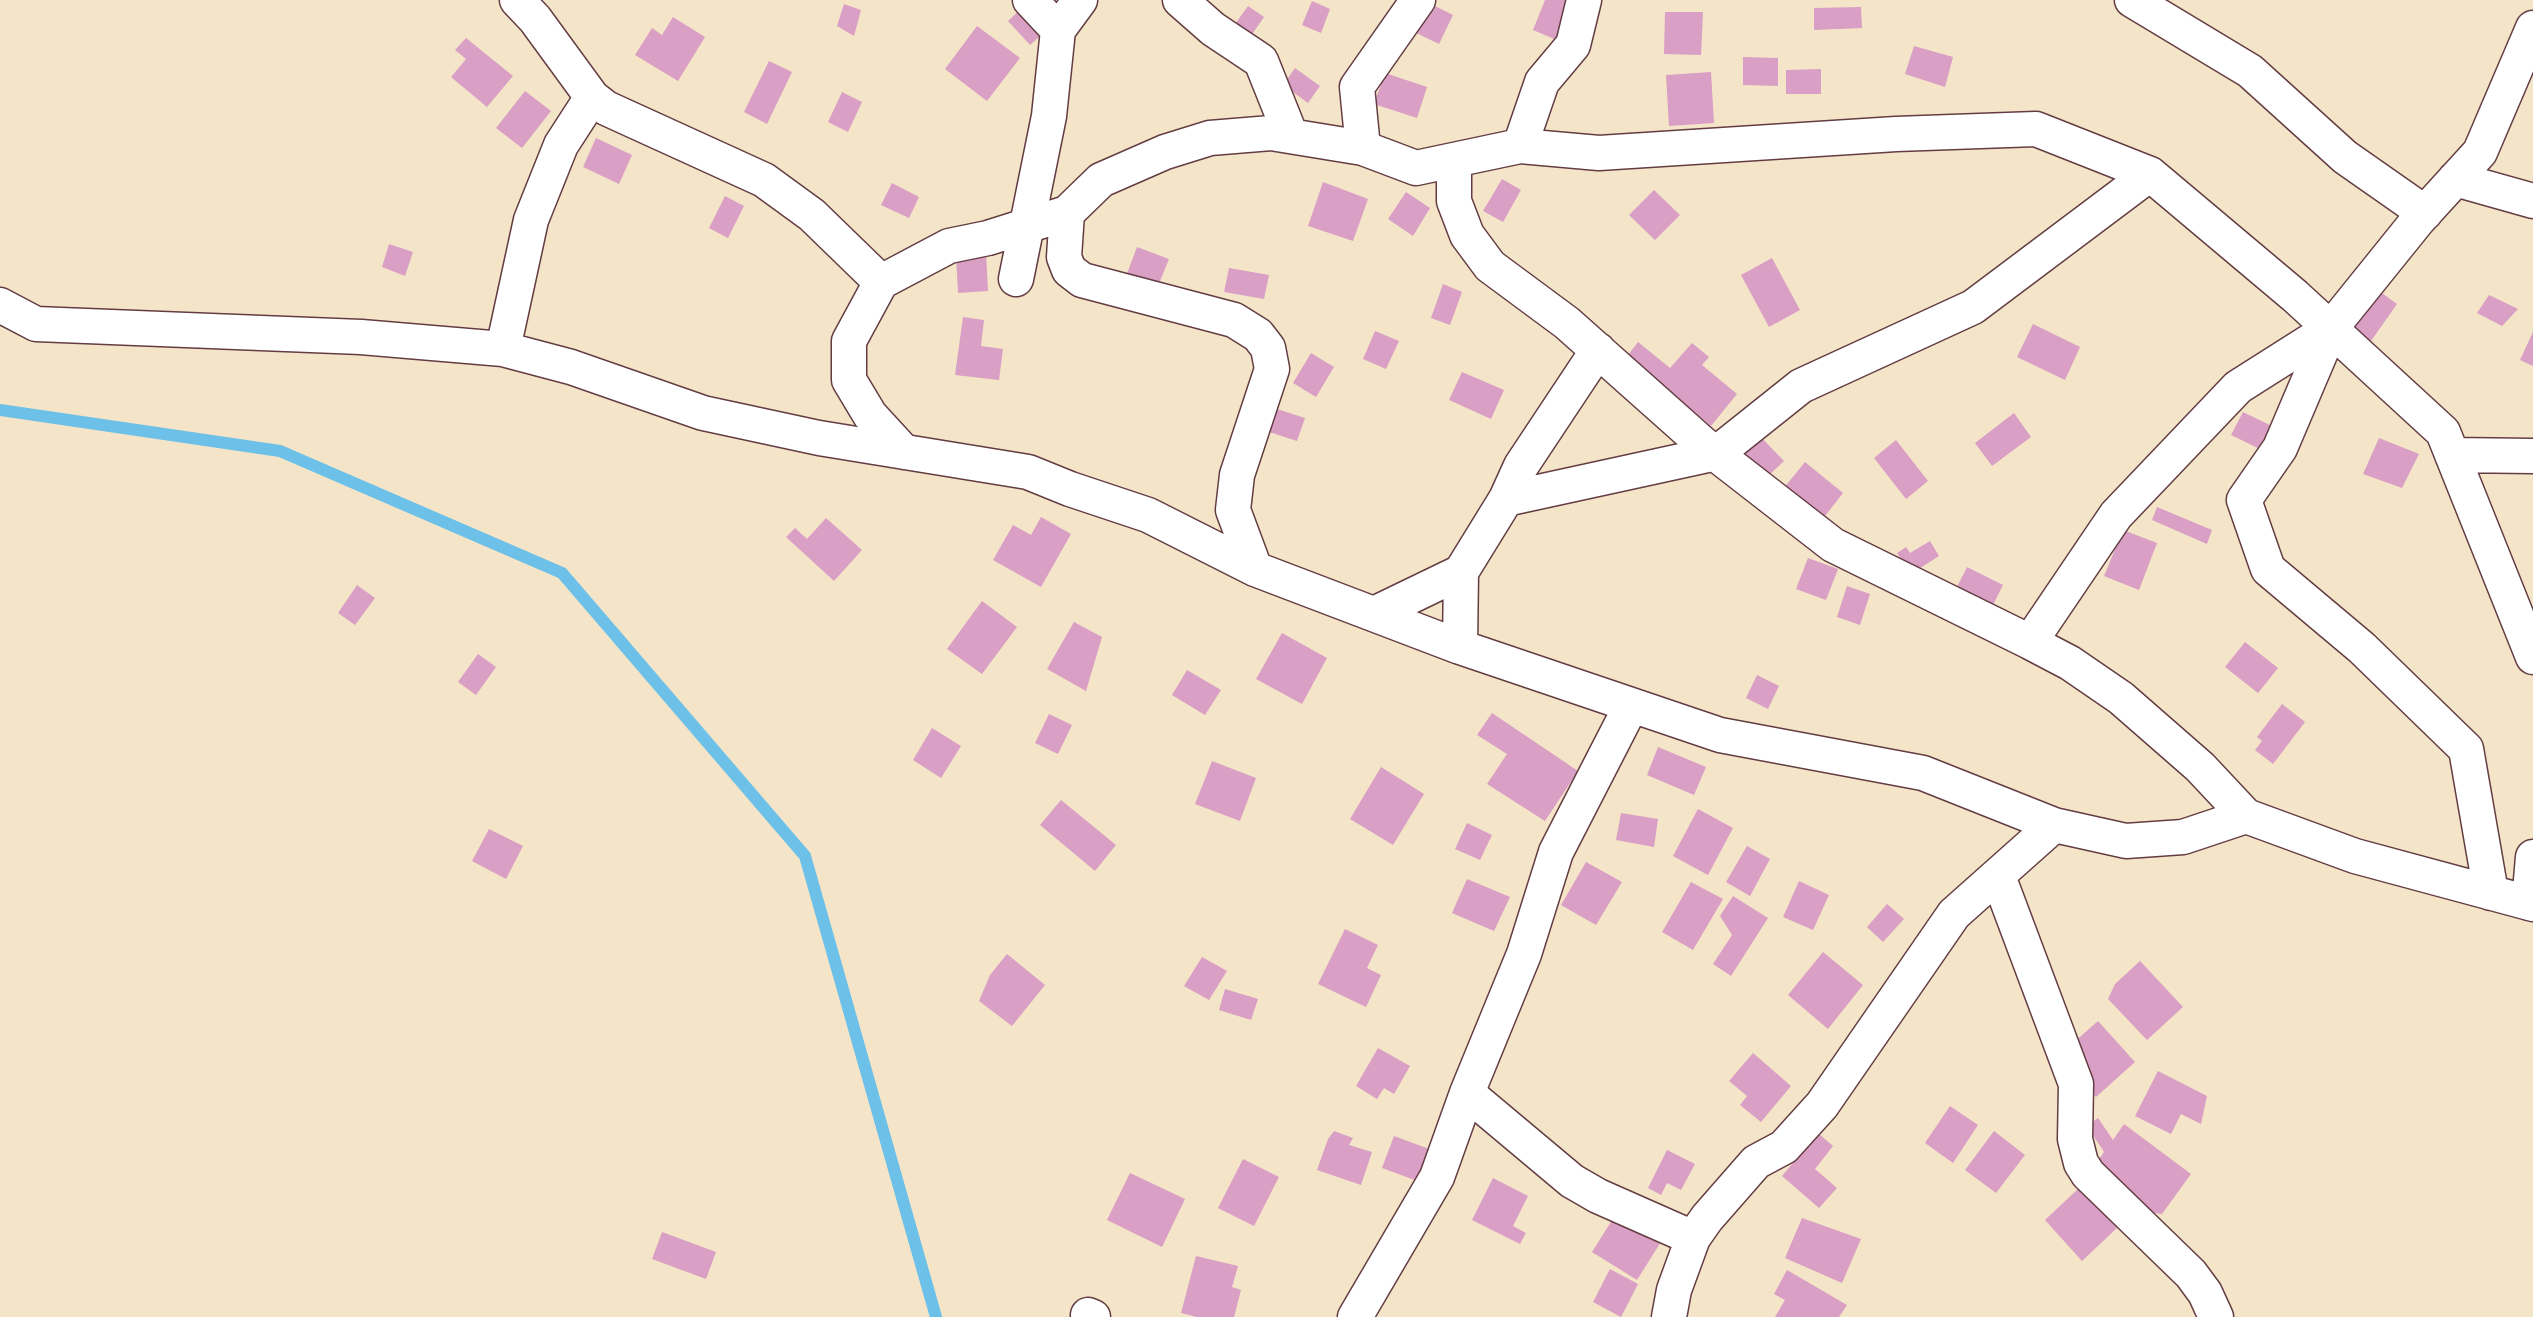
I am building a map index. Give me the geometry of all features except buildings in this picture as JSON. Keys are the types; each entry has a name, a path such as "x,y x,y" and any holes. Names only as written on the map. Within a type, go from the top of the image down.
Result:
{"street":[{"path":"1030,0 1058,30"},
{"path":"1016,279 1049,116 1058,30 1080,0"},
{"path":"1180,0 1213,29 1261,61 1291,136"},
{"path":"1363,148 1357,87 1418,0"},
{"path":"1520,146 1542,82 1573,45 1584,0"},
{"path":"2132,0 2250,71 2345,157 2425,213"},
{"path":"534,6 592,97 606,108 764,180 812,215 881,282"},
{"path":"2491,893 2466,749 2362,648 2268,569 2244,500 2280,448 2331,328 2425,213 2480,152 2533,28"},
{"path":"503,349 531,220 561,145 592,97"},
{"path":"904,452 870,415 849,380 849,341 881,282 949,246 988,238 1067,213 1101,180 1165,152 1210,138 1271,133 1363,148 1416,168 1520,146 1599,153 2036,129 2150,174 2331,328 2443,432 2533,657"},
{"path":"1454,162 1454,201 1467,235 1490,266 1598,350 1703,444 1833,545 2070,663 2121,698 2200,767 2246,816 2355,856 2531,903 2533,857"},
{"path":"1506,499 1717,453 1801,386 1973,307 2150,174"},
{"path":"2455,179 2533,201"},
{"path":"1067,213 1064,257 1069,270 1082,280 1234,320 1258,335 1268,348 1272,369 1237,475 1233,510 1255,569"},
{"path":"0,305 36,324 361,337 503,349 586,371 703,413 819,438 1028,472 1148,515 1255,569 1460,647 1631,706 1720,735 1923,773 2054,825 2126,841 2183,837 2246,816"},
{"path":"2030,642 2116,515 2238,387 2331,328"},
{"path":"1460,647 1461,572 1506,499 1521,466 1598,350"},
{"path":"2452,455 2533,456"},
{"path":"1374,614 1461,572"},
{"path":"1355,1317 1437,1177 1467,1093 1524,954 1556,852 1631,706"},
{"path":"1669,1317 1674,1290 1693,1238 1756,1162 1784,1147 1822,1105 1954,914 2054,825"},
{"path":"1998,876 2076,1084 2075,1139 2081,1163 2088,1174 2191,1274 2205,1293 2216,1317"},
{"path":"1467,1093 1572,1181 1598,1196 1693,1238"}],"waterway":[{"path":"0,410 280,451 562,573 805,856 936,1317"}]}
